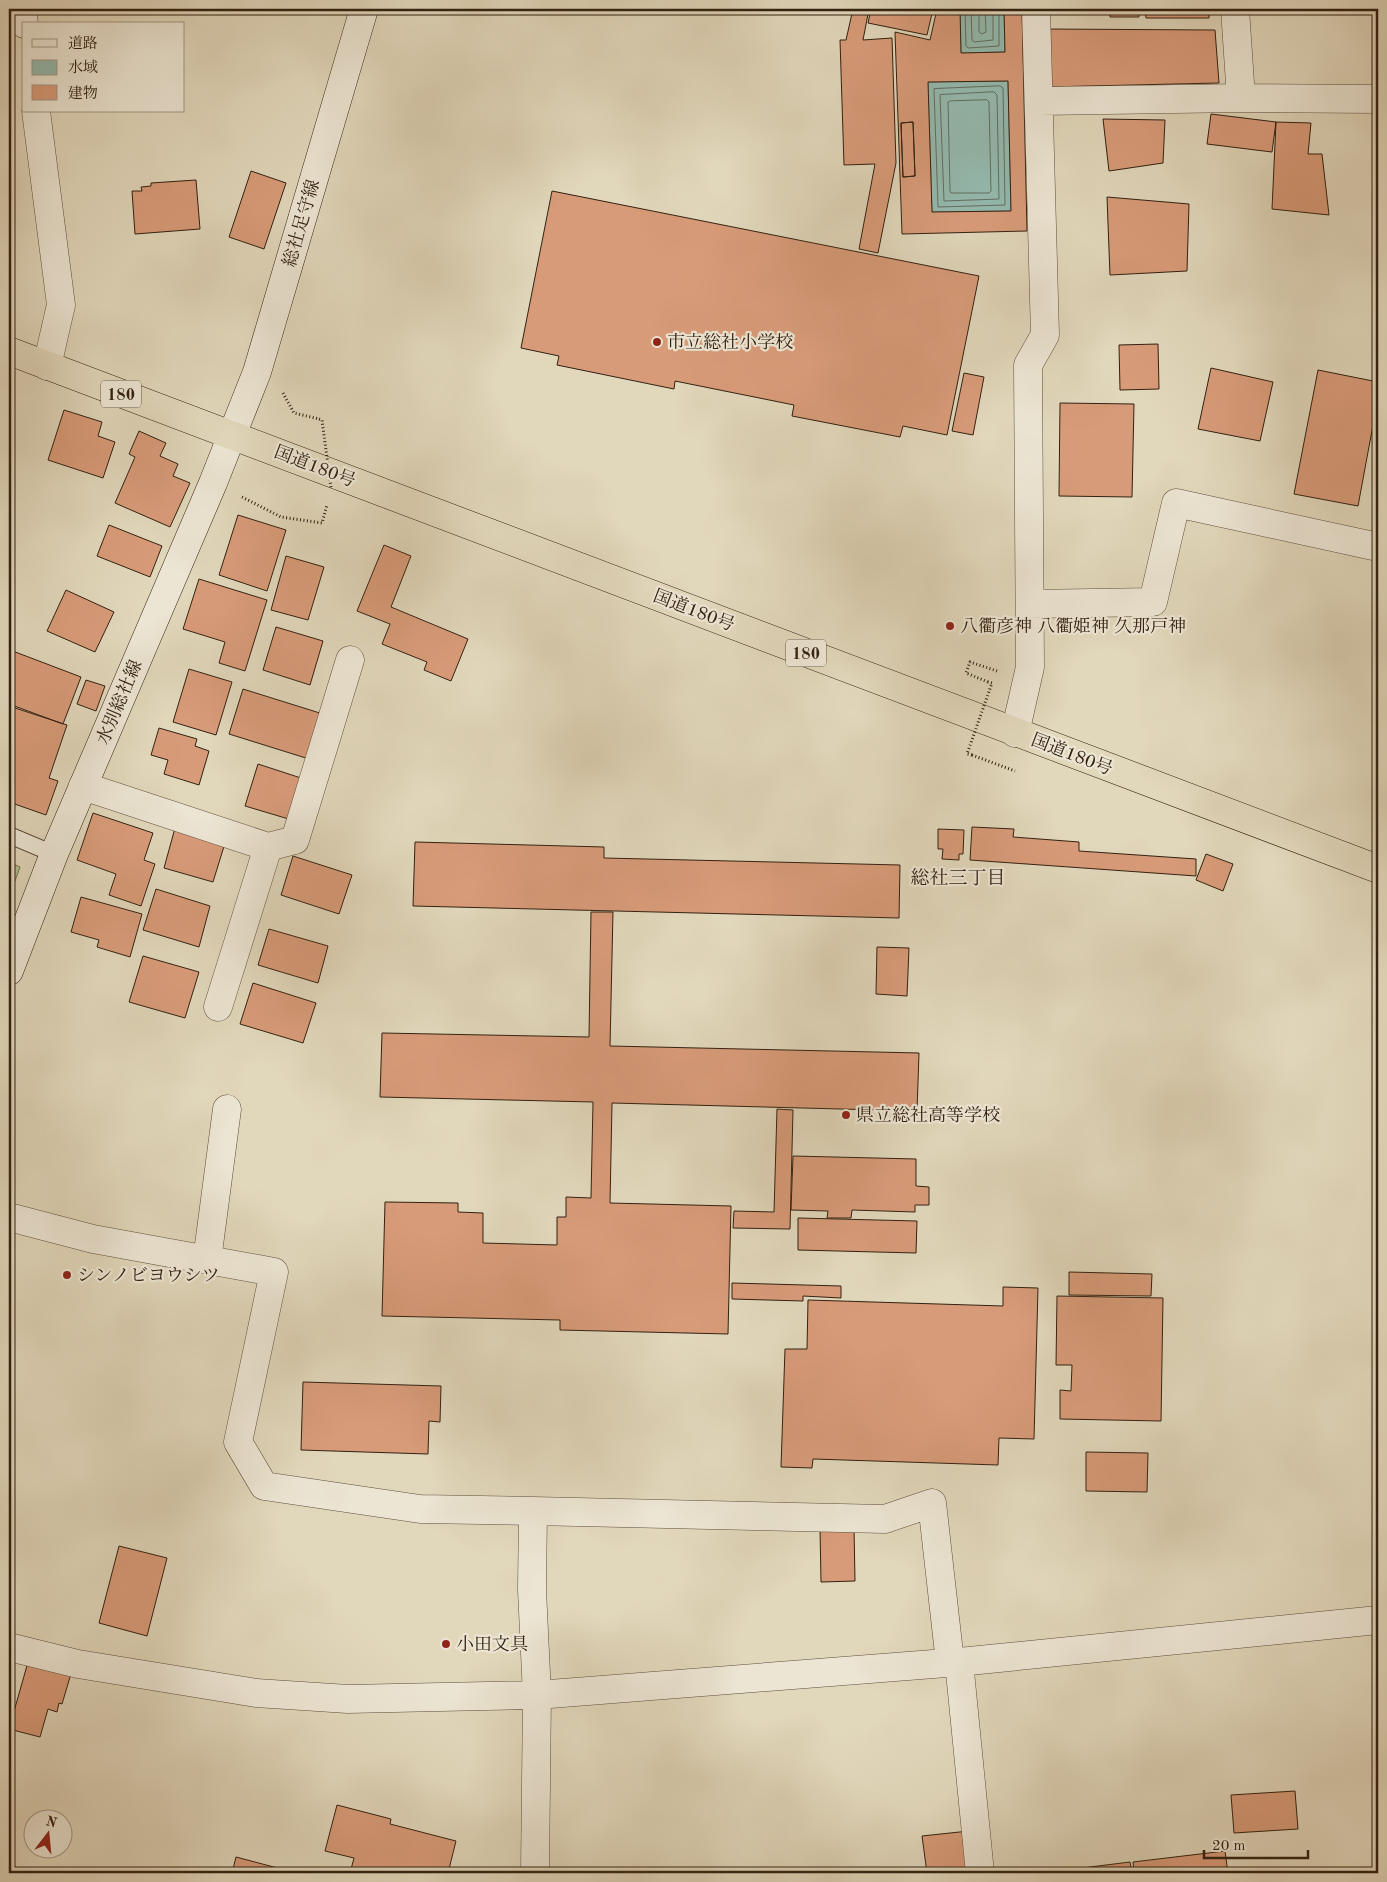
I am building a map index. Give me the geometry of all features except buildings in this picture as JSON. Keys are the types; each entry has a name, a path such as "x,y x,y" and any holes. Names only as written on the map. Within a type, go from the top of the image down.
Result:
{"highway":[{"name":"国道180号","path":"9,351 1378,869"}],"street":[{"path":"22,9 24,22"},
{"name":"総社足守線","path":"233,435 257,372 364,9"},
{"path":"1015,732 1030,667 1028,365 1045,335 1036,9"},
{"path":"1235,9 1241,98"},
{"path":"1039,102 1241,98 1378,100"},
{"path":"36,112 61,305 47,366"},
{"name":"水別総社線","path":"9,971 54,854 233,435"},
{"path":"1030,604 1153,602 1176,502 1378,547"},
{"path":"83,786 268,847 295,840 350,660"},
{"path":"218,1007 268,847"},
{"path":"207,1260 227,1109"},
{"path":"9,1217 93,1238 274,1272 238,1442 264,1486 420,1509 885,1519 932,1503 980,1873"},
{"path":"534,1511 532,1590 537,1695 535,1873"},
{"path":"9,1647 78,1664 256,1693 348,1699 537,1695 954,1662 1378,1620"}],"lane":[{"path":"9,835 54,854"}],"path":[{"path":"282,392 294,413 322,420 331,488"},
{"path":"240,496 281,517 322,523 323,519"},
{"path":"1001,672 970,662 966,674 992,683 967,754 1015,771"}],"green space":[{"path":"9,862 20,867 9,898"}],"water":[{"path":"960,9 1004,9 1005,52 961,53"},
{"path":"1008,81 1011,211 932,212 928,82"}],"place":[{"name":"市立総社小学校","path":"657,342"},
{"name":"八衢彦神 八衢姫神 久那戸神","path":"950,626"},
{"name":"県立総社高等学校","path":"846,1115"},
{"name":"シンノビヨウシツ","path":"67,1275"},
{"name":"小田文具","path":"446,1644"}],"district":[{"name":"総社三丁目","path":"958,877"}]}
